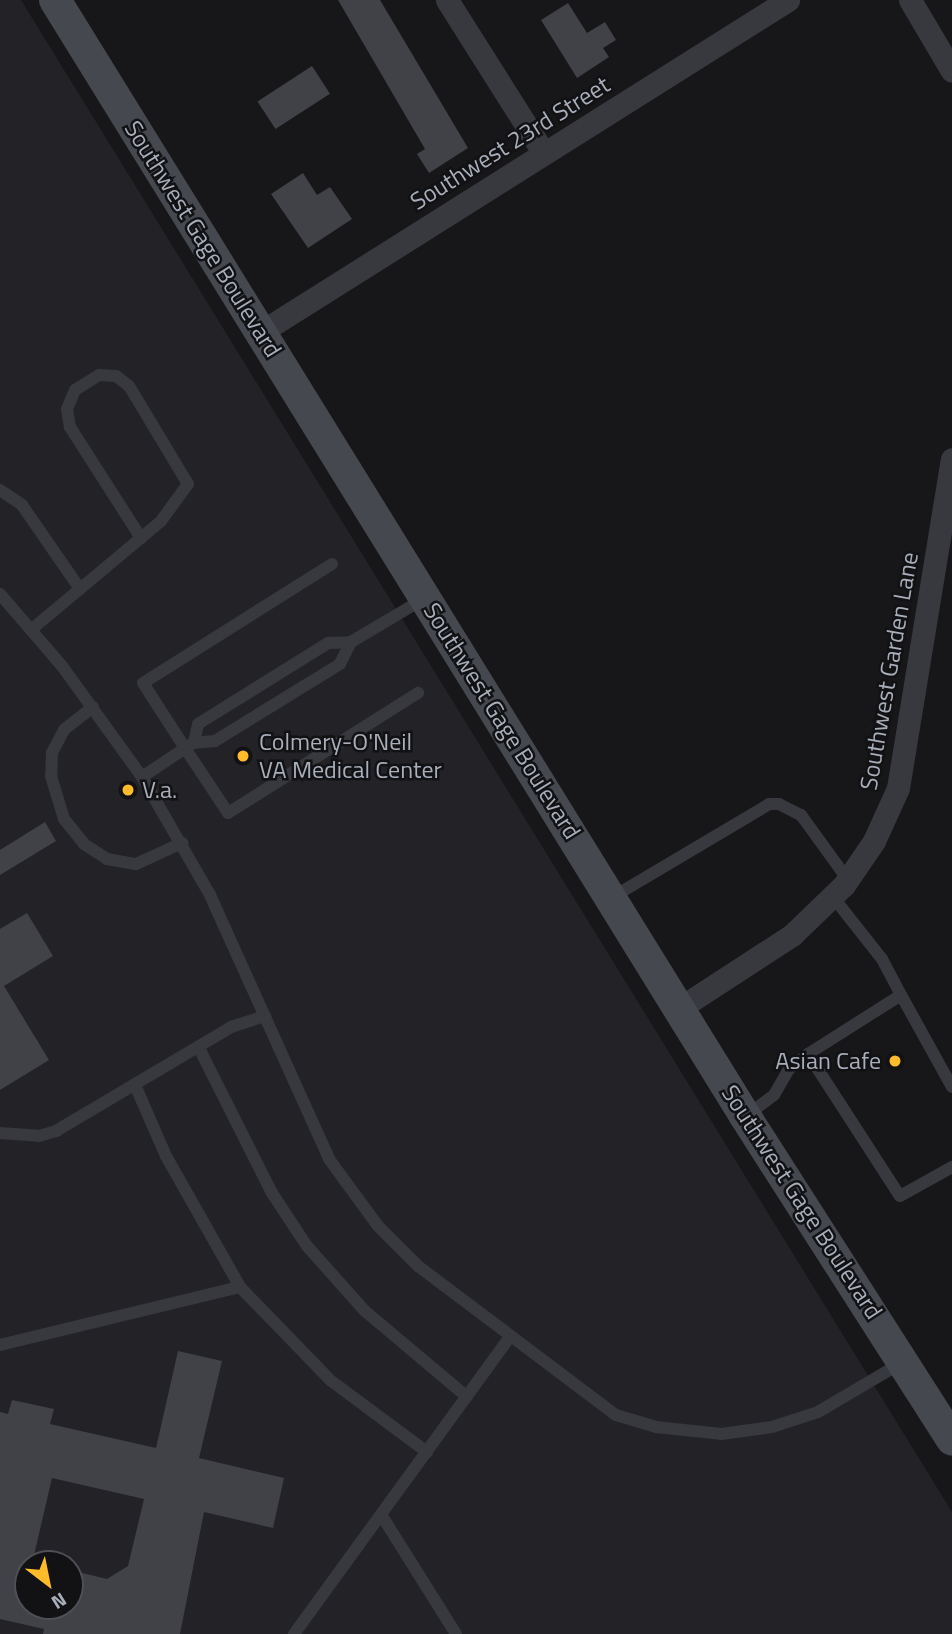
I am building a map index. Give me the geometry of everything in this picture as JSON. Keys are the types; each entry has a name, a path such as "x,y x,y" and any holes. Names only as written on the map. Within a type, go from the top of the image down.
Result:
{"main road":[{"name":"Southwest Gage Boulevard","path":"55,0 745,1116 952,1439"}],"street":[{"path":"447,0 543,152"},
{"name":"Southwest 23rd Street","path":"261,332 788,0"},
{"path":"910,0 952,71"},
{"name":"Southwest Garden Lane","path":"680,1009 792,935 841,889 874,841 898,788 949,505 952,458"}],"lane":[{"path":"32,629 141,538 181,498 188,484 129,386 116,376 99,375 75,390 67,409 70,427 141,538"},
{"path":"0,490 22,505 80,589"},
{"path":"332,564 143,683 189,746 228,813 418,693"},
{"path":"0,594 32,629 93,707 142,777 182,843 265,1016 311,1124 350,1191 418,1266 617,1415 695,1433 747,1432 797,1420 904,1362"},
{"path":"189,746 198,724 328,643 351,642 425,597"},
{"path":"142,777 189,746 215,741 340,664 351,642"},
{"path":"93,707 64,730 52,753 51,776 64,819 84,844 107,859 136,864 182,843"},
{"path":"611,898 769,804 779,803 800,815 952,1087"},
{"path":"745,1116 774,1095 789,1069 808,1054 901,995"},
{"path":"0,1133 39,1136 56,1131 231,1027 265,1016"},
{"path":"199,1048 272,1193 324,1268 365,1311 467,1397"},
{"path":"808,1054 900,1196 952,1167"},
{"path":"135,1086 172,1166 240,1287 330,1380 427,1452"},
{"path":"0,1345 240,1287"},
{"path":"294,1634 510,1337"},
{"path":"382,1516 456,1634"}],"shaded area":[{"name":"Colmery-O'Neil VA Medical Center","path":"0,0 21,0 952,1512 952,1634 0,1634"}],"building":[{"path":"338,0 380,0 468,148 429,173 417,154 425,149"},
{"path":"568,3 587,33 605,22 616,40 603,48 609,57 577,78 541,20"},
{"path":"312,66 330,94 275,129 257,101"},
{"path":"303,173 317,195 330,187 352,219 308,248 271,194"},
{"path":"45,822 56,841 0,875 0,850"},
{"path":"27,913 53,956 4,986 49,1060 0,1090 0,929"},
{"path":"178,1351 222,1361 199,1458 284,1478 273,1528 204,1512 180,1634 43,1634 44,1629 0,1619 0,1412 8,1414 12,1400 54,1409 50,1424 156,1448","holes":["52,1478 144,1499 128,1566 107,1579 84,1573 84,1620 14,1620 14,1550 35,1550"]}],"place":[{"name":"Colmery-O'Neil VA Medical Center","path":"243,756"},
{"name":"V.a.","path":"128,790"},
{"name":"Asian Cafe","path":"895,1061"}]}
